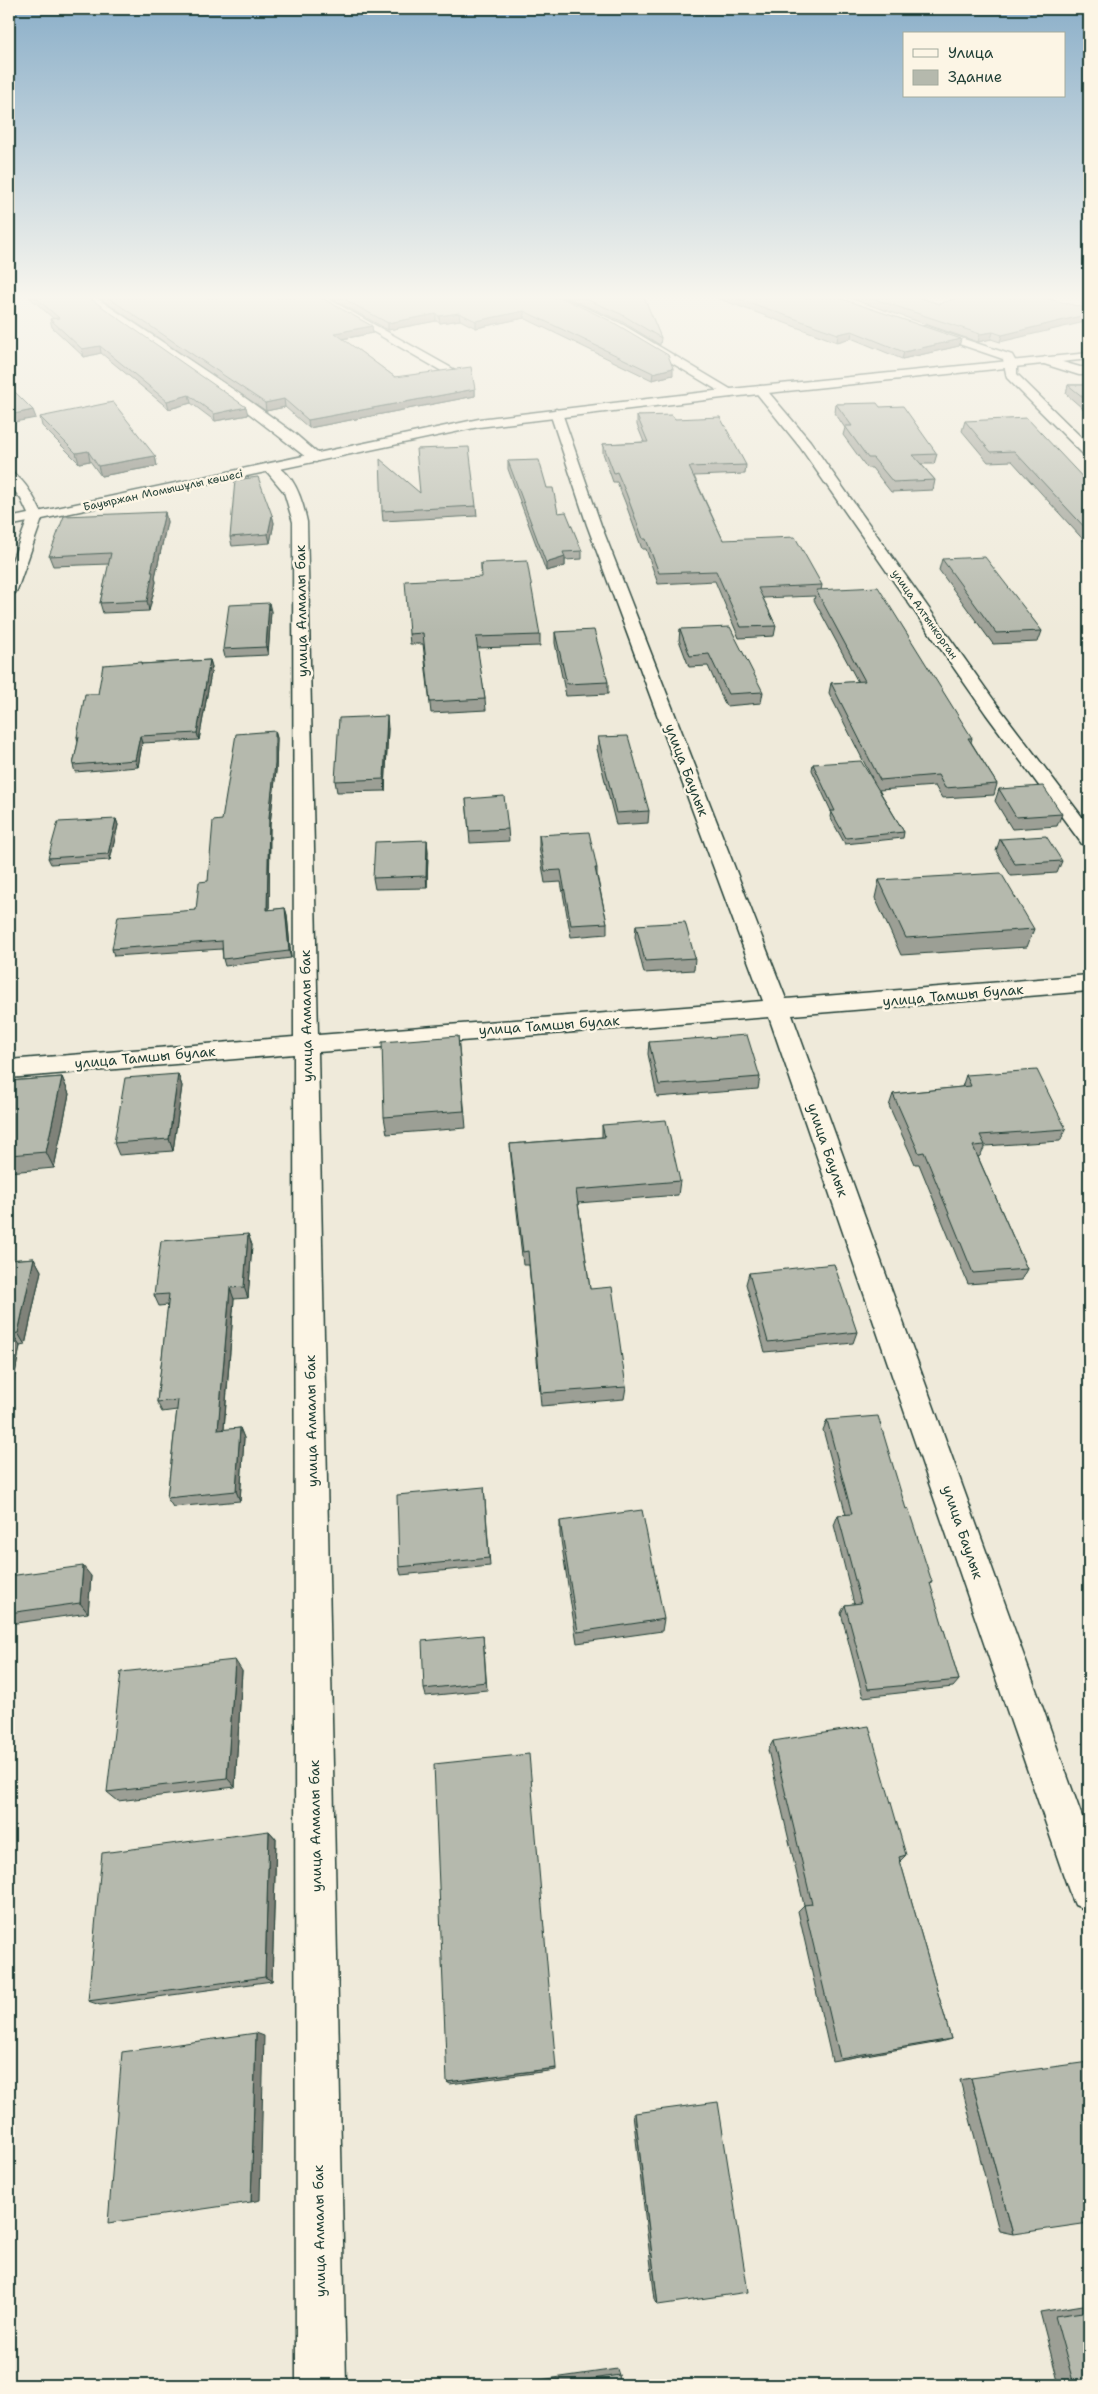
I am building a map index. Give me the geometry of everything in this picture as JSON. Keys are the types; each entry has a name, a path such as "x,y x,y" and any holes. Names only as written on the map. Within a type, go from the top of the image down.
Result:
{"street":[{"path":"251,409 316,458"},
{"name":"Бауыржан Момышұлы көшесі","path":"10,522 479,423 593,409"},
{"name":"улица Алтынкорган","path":"776,409 805,444 992,710 1089,840"},
{"path":"1045,409 1089,452"},
{"name":"улица Баулык","path":"556,413 594,525 778,1009 1089,1890"},
{"name":"улица Алмалы бак","path":"270,468 289,484 295,497 300,522 321,2385"},
{"path":"9,476 28,498 36,516 9,590"},
{"name":"улица Тамшы булак","path":"9,1068 307,1042 778,1009 1089,983"}],"building":[{"path":"9,409 33,410 9,415"},
{"path":"80,409 118,409 155,456 98,466 88,451 76,453 40,417"},
{"path":"207,409 238,409 214,414"},
{"path":"295,409 369,409 308,420"},
{"path":"839,409 905,409 937,454 913,455 935,480 893,482 873,458 868,458 845,426 852,426"},
{"path":"672,415 675,419 720,417 746,465 689,467 723,540 795,537 822,585 758,588 776,626 741,627 716,571 659,573 646,539 643,539 617,472 614,473 603,444 648,442 637,416"},
{"path":"1027,418 1089,484 1089,532 1014,451 991,452 965,421"},
{"path":"469,447 476,506 382,511 380,459 420,493 416,449"},
{"path":"539,460 547,488 553,488 558,513 566,512 582,551 563,552 565,557 546,563 508,461"},
{"path":"258,477 272,515 268,534 230,537 235,480"},
{"path":"165,512 151,572 153,572 147,601 100,603 111,553 49,556 64,516"},
{"path":"985,557 1042,631 996,633 942,559"},
{"path":"527,561 540,635 476,637 485,699 430,702 423,633 409,634 405,581 482,577 481,563"},
{"path":"878,587 972,738 968,738 997,784 945,788 938,775 880,780 831,683 865,681 816,590"},
{"path":"269,603 266,647 223,649 229,605"},
{"path":"730,627 763,692 728,694 709,654 690,656 680,629"},
{"path":"594,630 608,682 567,684 555,632"},
{"path":"210,660 197,733 140,736 135,760 73,765 85,694 98,694 103,665"},
{"path":"387,716 384,779 335,781 339,718"},
{"path":"275,731 275,764 269,817 267,910 285,908 289,951 223,959 222,941 112,949 118,916 196,910 199,882 208,881 213,821 222,820 236,734"},
{"path":"628,736 649,811 616,813 598,737"},
{"path":"861,761 904,832 846,838 831,811 835,811 813,764"},
{"path":"1043,786 1062,814 1016,817 999,789"},
{"path":"504,796 508,829 469,831 466,799"},
{"path":"116,819 108,854 48,858 58,822"},
{"path":"589,832 607,923 571,925 561,870 545,871 539,835"},
{"path":"1046,836 1062,861 1015,864 1000,839"},
{"path":"427,840 426,876 373,878 375,842"},
{"path":"1001,873 1034,929 906,938 879,880"},
{"path":"685,922 695,958 645,961 636,925"},
{"path":"747,1035 760,1077 659,1085 649,1042"},
{"path":"458,1036 464,1111 384,1117 382,1042"},
{"path":"1037,1070 1066,1129 980,1135 985,1145 973,1146 1027,1269 973,1273 924,1152 919,1153 893,1094 971,1086 966,1075"},
{"path":"178,1074 169,1139 114,1143 125,1078"},
{"path":"62,1077 46,1152 9,1155 9,1081"},
{"path":"666,1120 680,1181 576,1190 590,1289 612,1287 626,1387 541,1393 528,1251 523,1252 510,1144 605,1137 602,1125"},
{"path":"248,1234 244,1287 230,1288 218,1430 240,1428 236,1491 167,1498 178,1400 157,1402 169,1294 154,1295 161,1241"},
{"path":"34,1258 18,1333 12,1334 9,1349 9,1260"},
{"path":"834,1264 857,1332 768,1342 749,1273"},
{"path":"878,1416 906,1509 908,1508 932,1582 930,1583 959,1680 868,1689 845,1605 861,1603 838,1515 852,1514 827,1420"},
{"path":"484,1487 489,1558 399,1567 397,1495"},
{"path":"642,1510 664,1619 578,1632 560,1521"},
{"path":"83,1566 80,1603 9,1613 9,1576"},
{"path":"483,1635 486,1682 424,1689 422,1641"},
{"path":"235,1660 227,1778 107,1792 121,1672"},
{"path":"869,1726 906,1855 899,1857 951,2039 840,2058 804,1905 812,1904 773,1741"},
{"path":"529,1754 556,2068 447,2082 434,1764"},
{"path":"269,1831 265,1977 88,2001 102,1853"},
{"path":"256,2033 251,2202 108,2223 122,2052"},
{"path":"1089,2062 1089,2223 1013,2234 971,2078"},
{"path":"718,2102 748,2292 658,2305 635,2113"},
{"path":"1089,2311 1089,2385 1074,2385 1055,2316"},
{"path":"619,2375 620,2385 553,2385"}]}
